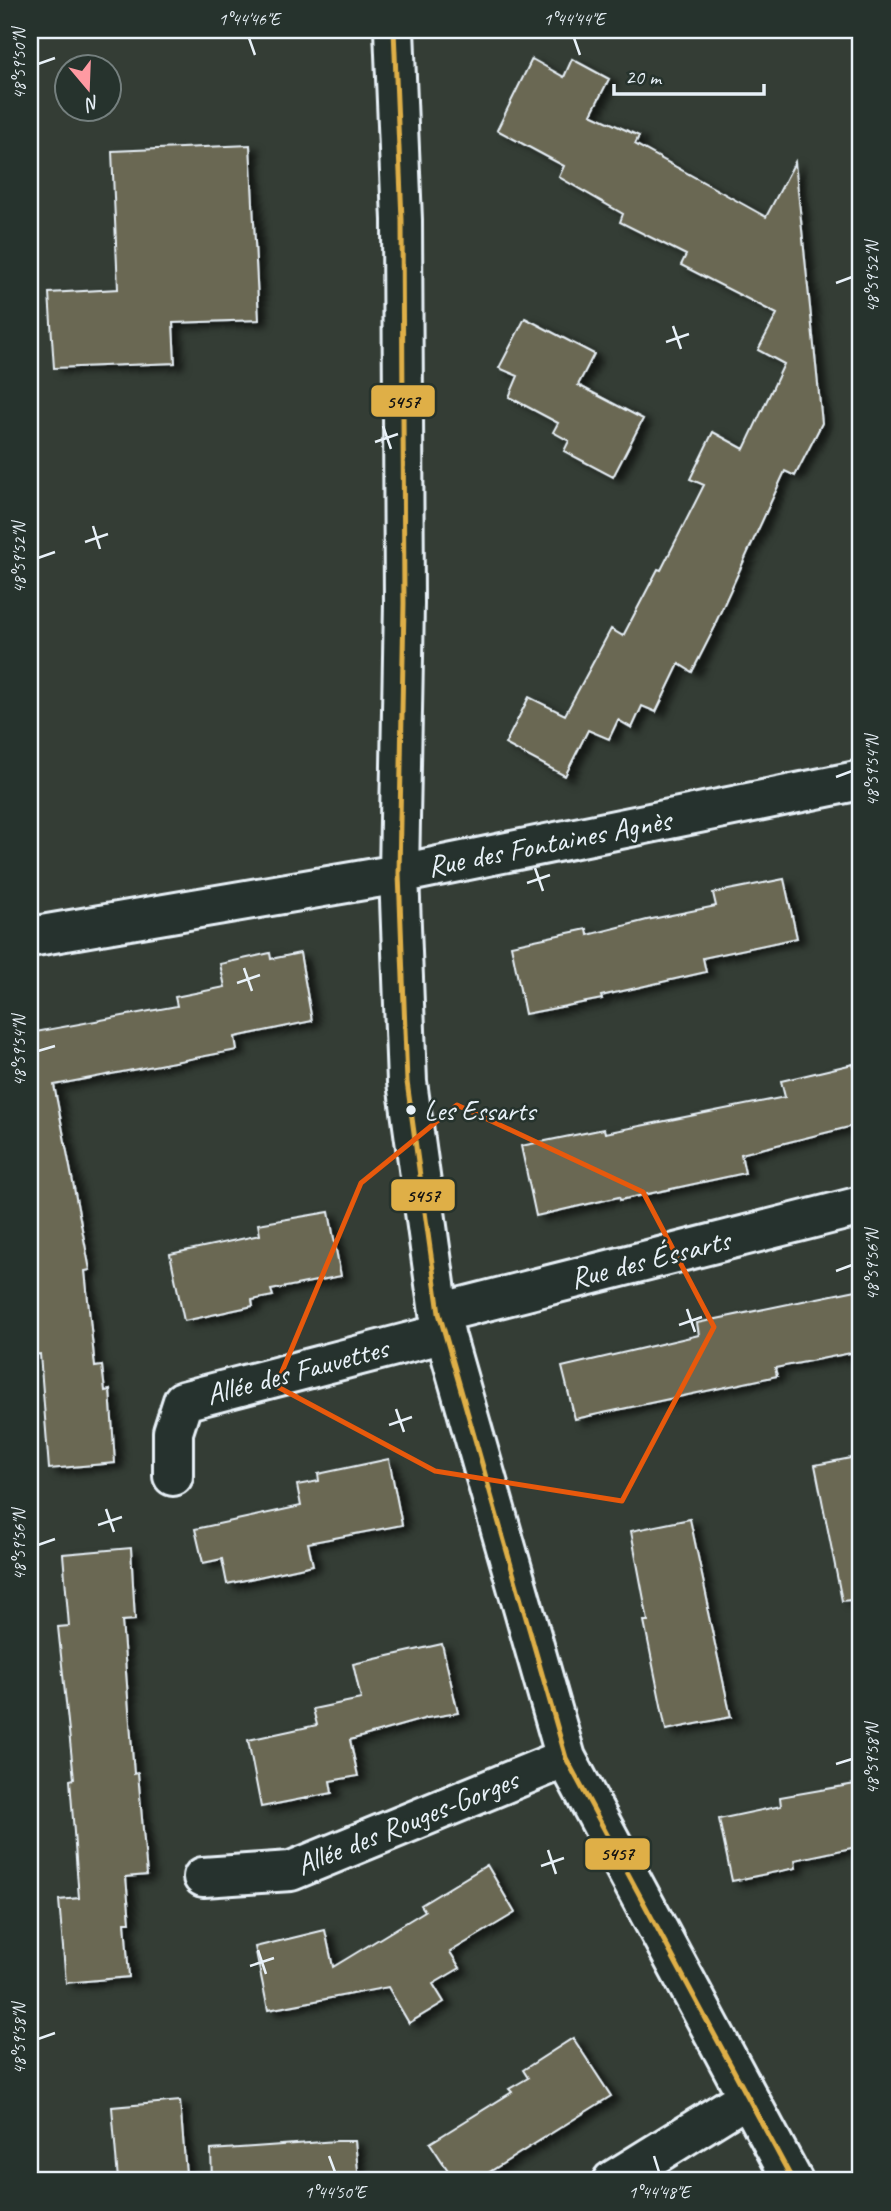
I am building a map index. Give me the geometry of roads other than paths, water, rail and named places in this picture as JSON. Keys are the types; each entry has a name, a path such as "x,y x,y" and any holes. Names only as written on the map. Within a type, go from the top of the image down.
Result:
{"street":[{"path":"394,30 402,219 404,603 399,874 407,1082 442,1323 566,1758 746,2098 793,2181"},
{"name":"Rue des Fontaines Agnès","path":"30,937 399,874 861,780"},
{"name":"Rue des Éssarts","path":"442,1323 861,1206"},
{"name":"Allée des Fauvettes","path":"173,1476 173,1432 183,1401 442,1323"},
{"name":"Allée des Rouges-Gorges","path":"202,1877 291,1871 566,1758"},
{"path":"612,2181 746,2098"}],"place":[{"name":"Les Essarts","path":"411,1110"}]}
